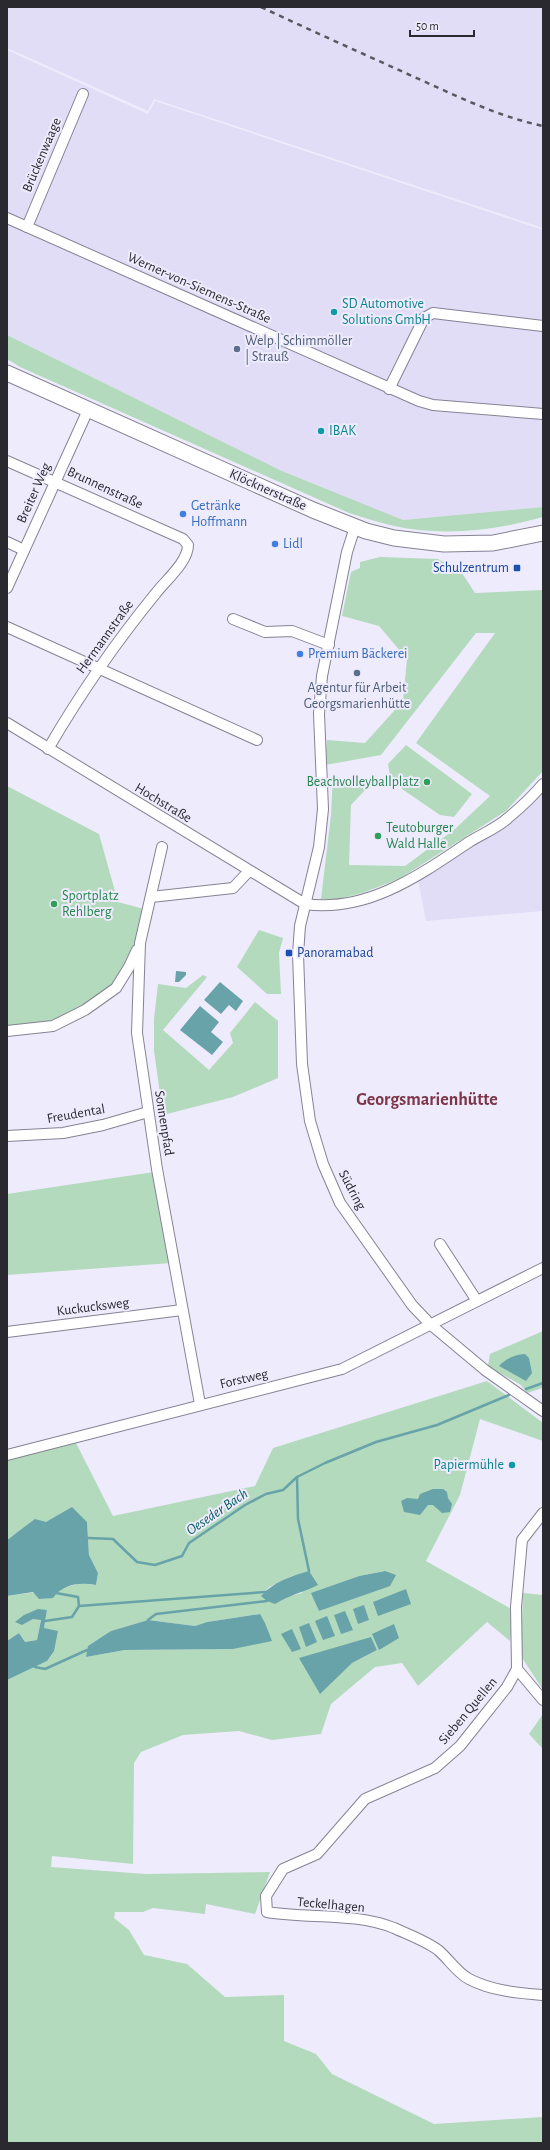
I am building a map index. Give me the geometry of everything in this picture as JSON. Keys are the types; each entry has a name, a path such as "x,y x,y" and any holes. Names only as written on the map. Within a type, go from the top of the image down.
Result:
{"main road":[{"name":"Klöcknerstraße","path":"7,373 355,527 394,538 444,544 493,543 543,533"}],"street":[{"name":"Brückenwaage","path":"27,227 83,94"},
{"name":"Werner-von-Siemens-Straße","path":"7,218 389,389 433,406 543,414"},
{"path":"389,389 424,318 433,314 543,326"},
{"name":"Breiter Weg","path":"7,588 88,410"},
{"name":"Brunnenstraße","path":"7,461 183,539 188,545"},
{"name":"Südring","path":"355,527 347,552 322,676 319,714 323,809 319,847 300,926 298,954 302,1064 310,1121 323,1164 340,1203 412,1305 430,1324 485,1370 543,1411"},
{"path":"7,542 24,550"},
{"name":"Hermannstraße","path":"48,749 74,704 140,613 184,558 188,545"},
{"path":"233,619 265,632 292,631 329,645"},
{"path":"7,627 256,740"},
{"name":"Hochstraße","path":"7,723 305,904"},
{"path":"305,904 325,907 338,906 392,890 508,819 543,784"},
{"name":"Sonnenpfad","path":"162,846 140,943 137,1034 148,1112 182,1310 200,1404"},
{"path":"151,897 233,888 249,871"},
{"path":"7,1031 53,1026 85,1010 116,988 129,967 140,943"},
{"name":"Freudental","path":"7,1136 63,1133 103,1125 148,1112"},
{"path":"440,1244 477,1301"},
{"name":"Forstweg","path":"7,1455 200,1404 316,1377 342,1369 543,1268"},
{"name":"Kuckucksweg","path":"7,1332 182,1310"},
{"name":"Sieben Quellen","path":"283,1868 317,1854 365,1799 435,1768 460,1746 507,1687 517,1669 516,1607 522,1540 543,1513"},
{"path":"517,1669 527,1678 543,1700"},
{"name":"Teckelhagen","path":"283,1868 266,1896 267,1912 289,1916 355,1918 393,1928 437,1950 455,1968 468,1978 515,1993 543,1995"}],"shaded area":[{"path":"7,7 543,7 543,228 154,99 148,111 7,48"},
{"path":"7,50 148,114 155,101 543,230 543,507 403,520 282,471 7,335"},
{"path":"7,335 282,471 403,520 543,507 543,517 487,529 467,531 429,531 385,524 349,513 20,367 7,359"},
{"path":"380,557 438,559 462,573 475,593 543,590 543,771 506,811 399,879 362,893 338,899 321,899 331,815 333,775 366,789 351,805 349,865 405,866 455,829 490,796 416,743 495,633 476,633 381,755 325,765 327,740 365,743 403,701 407,659 379,626 342,616 351,572 360,568 360,562"},
{"name":"Beachvolleyballplatz","path":"406,745 472,794 454,817 440,815 402,789 390,776 388,764"},
{"path":"7,786 99,834 118,902 144,909 140,943 116,988 53,1026 7,1028"},
{"path":"543,793 543,911 426,921 418,880 515,819"},
{"path":"259,930 283,938 279,953 281,994 267,994 237,967"},
{"path":"176,971 186,972 186,975 179,982 175,982"},
{"path":"203,975 207,977 163,1030 209,1070 233,1043 230,1033 255,1002 278,1021 278,1078 233,1097 163,1115 154,1051 154,1019 158,984 186,988"},
{"path":"220,982 243,1001 236,1011 229,1005 221,1014 204,1000"},
{"path":"200,1006 219,1022 211,1032 223,1042 212,1055 180,1030"},
{"path":"154,1172 171,1263 7,1275 7,1194"},
{"path":"543,1331 543,1388 527,1393 521,1385 488,1366 490,1354"},
{"path":"525,1354 529,1358 532,1373 526,1381 499,1366 511,1357"},
{"path":"487,1381 543,1423 543,1441 480,1419 460,1495 426,1561 513,1610 510,1641 487,1622 418,1686 402,1663 375,1667 331,1704 321,1734 272,1740 239,1731 183,1735 141,1752 134,1763 133,1864 52,1856 51,1867 146,1874 270,1872 255,1914 206,1904 205,1914 153,1908 143,1912 115,1912 114,1918 129,1930 144,1955 187,1964 225,1997 284,1995 284,2041 316,2054 332,2074 434,2124 543,2117 543,2143 7,2143 7,1680 47,1661 44,1628 47,1610 22,1625 33,1619 41,1619 37,1640 25,1642 19,1633 7,1641 7,1596 59,1589 81,1583 96,1585 98,1573 89,1555 87,1522 55,1522 35,1526 16,1533 7,1540 7,1460 76,1443 113,1516 255,1486 273,1448","holes":["384,1571 319,1611 312,1593 359,1576","294,1575 302,1593 286,1597 261,1596 269,1587","259,1614 233,1649 125,1650 86,1657 111,1631 148,1620 195,1626 207,1622","371,1637 377,1650 352,1663"]},
{"path":"433,1489 443,1489 447,1492 448,1498 452,1504 450,1512 442,1513 433,1505 428,1505 420,1515 404,1512 401,1501 407,1498 418,1499 420,1494"},
{"path":"72,1507 87,1522 89,1555 98,1573 96,1585 72,1585 57,1593 53,1598 39,1599 33,1592 7,1596 7,1540 35,1519 46,1522"},
{"path":"309,1571 318,1585 275,1604 267,1601 261,1596 277,1583 289,1577"},
{"path":"385,1571 396,1575 390,1586 319,1611 311,1593 359,1576"},
{"path":"406,1589 411,1604 378,1616 373,1602"},
{"path":"523,1593 543,1595 543,1690 521,1656"},
{"path":"364,1605 369,1620 358,1624 353,1609"},
{"path":"38,1609 47,1610 44,1628 58,1631 54,1651 47,1661 7,1680 7,1641 19,1633 25,1642 37,1640 41,1620 33,1619 22,1625 15,1622 24,1615"},
{"path":"345,1611 353,1630 341,1634 334,1615"},
{"path":"260,1614 272,1641 233,1649 125,1650 86,1657 88,1646 111,1631 148,1620 195,1626 207,1622"},
{"path":"327,1616 335,1636 323,1640 315,1621"},
{"path":"309,1623 317,1642 306,1647 299,1627"},
{"path":"394,1624 399,1638 379,1650 372,1634"},
{"path":"292,1629 301,1649 292,1652 281,1634"},
{"path":"371,1637 377,1650 352,1663 320,1694 299,1658"},
{"path":"543,1714 543,1749 529,1734"}],"waterway":[{"name":"Oeseder Bach","path":"526,1389 543,1383"},
{"name":"Oeseder Bach","path":"309,1571 298,1519 297,1477 325,1463 376,1442 437,1425 509,1395"},
{"name":"Oeseder Bach","path":"88,1538 113,1539 137,1562 155,1565 182,1556 189,1543 245,1505 266,1494 283,1490 297,1477"},
{"path":"45,1621 72,1617 79,1606 265,1592"},
{"path":"56,1593 78,1597 79,1606"},
{"path":"148,1620 156,1614 267,1601"},
{"path":"35,1667 45,1669 87,1650"}],"railway":[{"path":"261,7 466,100 511,118 543,126"}],"place":[{"name":"SD Automotive Solutions GmbH","path":"334,312"},
{"name":"Welp | Schimmöller | Strauß","path":"237,349"},
{"name":"IBAK","path":"321,431"},
{"name":"Getränke Hoffmann","path":"183,514"},
{"name":"Lidl","path":"275,544"},
{"name":"Schulzentrum","path":"517,568"},
{"name":"Premium Bäckerei","path":"300,654"},
{"name":"Agentur für Arbeit Georgsmarienhütte","path":"357,673"},
{"name":"Beachvolleyballplatz","path":"427,782"},
{"name":"Teutoburger Wald Halle","path":"378,836"},
{"name":"Sportplatz Rehlberg","path":"54,904"},
{"name":"Panoramabad","path":"289,953"},
{"name":"Papiermühle","path":"512,1465"}],"district":[{"name":"Georgsmarienhütte","path":"427,1100"}]}
